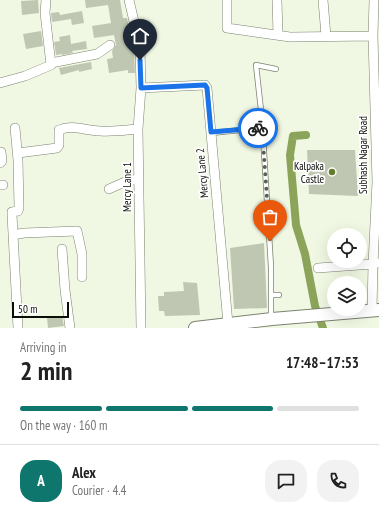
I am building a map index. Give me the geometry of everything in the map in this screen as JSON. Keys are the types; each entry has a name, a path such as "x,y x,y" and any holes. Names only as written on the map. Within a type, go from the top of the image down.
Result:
{"main road":[{"path":"194,328 235,325 272,319 376,310"}],"street":[{"path":"46,0 45,13 51,63"},
{"name":"Mercy Lane 1","path":"129,0 140,46 141,88 138,129 141,328"},
{"path":"227,0 227,28 290,37 373,36"},
{"path":"277,0 278,35"},
{"path":"323,0 326,36"},
{"name":"Subhash Nagar Road","path":"374,0 373,36 378,182 376,310"},
{"path":"0,83 26,76 49,66 51,63 97,54 110,45"},
{"name":"Mercy Lane 2","path":"141,88 205,85 207,88 235,325"},
{"path":"18,152 57,148 59,145 59,130 62,129 77,127 100,131 138,129"},
{"path":"15,128 18,152 20,208 19,210 12,212 18,328"},
{"path":"0,163 2,161 1,152"},
{"path":"109,188 127,181 139,179"},
{"path":"13,235 24,233 77,231 81,249 82,277"},
{"path":"62,249 64,290 70,328"},
{"path":"318,268 376,263"}],"lane":[{"path":"272,319 271,267 262,128 256,65 276,69"},
{"path":"211,132 262,128"},
{"path":"271,295 279,295"}],"building":[{"path":"38,0 39,13 22,15 21,1"},
{"path":"85,0 120,0 123,18 127,18 134,48 135,73 128,73 128,70 109,73 107,59 113,58 112,51 116,45 114,35 94,38 92,26 111,23 108,5 86,8"},
{"path":"82,11 84,23 72,25 71,19 52,22 51,13 59,12 60,15"},
{"path":"41,31 43,46 26,49 23,34"},
{"path":"70,35 71,44 86,41 87,49 72,51 73,53 56,55 54,42 60,41 59,37"},
{"path":"91,62 92,69 79,72 79,70 61,75 59,68"},
{"name":"Kalpaka Castle","path":"307,150 355,150 358,196 309,194"},
{"path":"264,243 267,308 234,309 230,248"},
{"path":"183,282 197,283 200,315 165,316 164,311 159,311 158,296 164,296 164,292 184,291"},
{"path":"62,316 64,326 48,328 47,318"}],"waterway":[{"path":"306,135 293,136 290,155 296,225 305,254 315,306 323,328"}],"way so far":[{"path":"258,128 262,128 270,241"}],"place":[{"name":"Kalpaka Castle","path":"332,172"}],"route":[{"path":"140,60 141,88 205,85 207,88 211,132 258,128"}]}
